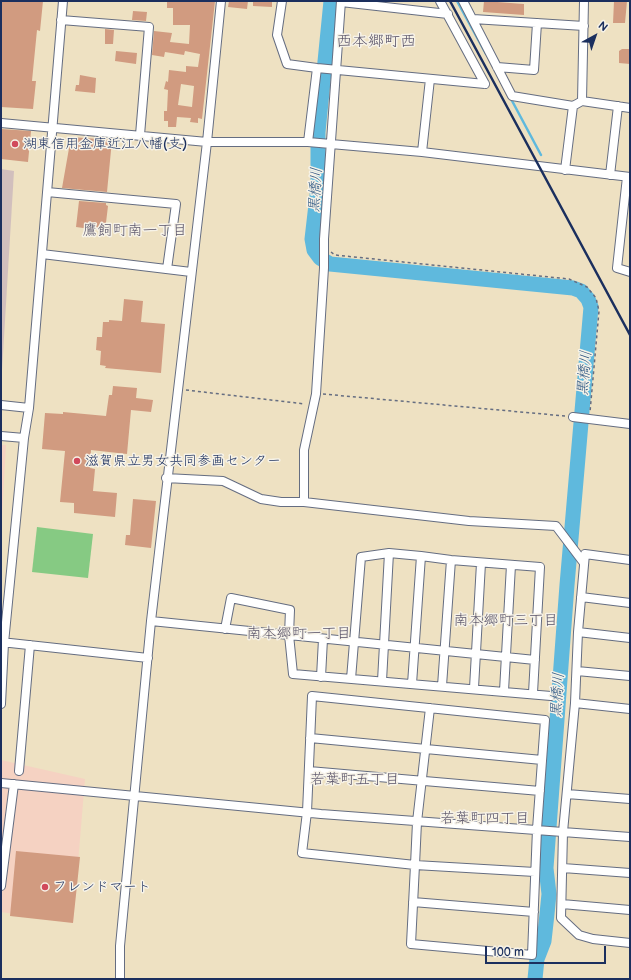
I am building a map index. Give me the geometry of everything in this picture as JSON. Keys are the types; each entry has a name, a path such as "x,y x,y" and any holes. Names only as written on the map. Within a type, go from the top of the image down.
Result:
{"street":[{"path":"1,704 3,643 24,438 29,408 63,1"},
{"path":"120,979 120,946 151,621 166,478 207,142 221,1"},
{"path":"282,1 277,35 287,64 485,84 440,1"},
{"path":"304,502 304,450 316,394 341,1 448,14"},
{"path":"463,1 512,96 573,106 582,101 630,108"},
{"path":"582,101 584,1"},
{"path":"472,19 584,26"},
{"path":"61,20 149,27 140,135"},
{"path":"497,68 534,70 537,23"},
{"path":"308,142 317,68"},
{"path":"422,152 430,79"},
{"path":"565,170 573,106"},
{"path":"610,175 618,106"},
{"path":"1,122 207,142 308,142 331,144 422,152 628,177 617,268 630,272"},
{"path":"47,192 176,204 167,269"},
{"path":"42,254 191,272"},
{"path":"1,405 29,408"},
{"path":"572,417 630,424"},
{"path":"1,436 24,438"},
{"path":"166,478 223,481 261,499 281,502 304,502 469,521 556,526 584,563"},
{"path":"382,681 389,553"},
{"path":"351,679 361,557 389,553 481,563 540,567 533,693"},
{"path":"630,560 585,554 578,632 575,703 563,832 562,904 562,918 579,935 594,939 630,943"},
{"path":"412,684 421,556"},
{"path":"442,686 451,560"},
{"path":"474,688 481,563"},
{"path":"504,691 511,565"},
{"path":"581,597 630,603"},
{"path":"225,629 231,598 290,610 289,635 293,674 533,693 551,696"},
{"path":"151,621 535,660"},
{"path":"578,632 630,638"},
{"path":"321,677 323,639"},
{"path":"3,643 148,658"},
{"path":"19,771 30,646"},
{"path":"577,671 630,676"},
{"path":"430,708 417,822 415,865 413,902 412,944 532,955 537,829 545,720 430,708 312,696 307,812 302,853 415,865 535,872"},
{"path":"575,703 630,709"},
{"path":"310,738 542,760"},
{"path":"309,771 422,782 540,791"},
{"path":"1,783 417,822 537,829 630,837"},
{"path":"1,886 14,784"},
{"path":"567,794 630,799"},
{"path":"563,868 630,873"},
{"path":"413,902 534,912"},
{"path":"562,904 630,910"}],"path":[{"path":"325,250 335,255 569,279 587,287 596,298 599,312 588,418"},
{"path":"177,389 300,404 313,404"},
{"path":"316,394 572,417"}],"shaded area":[{"path":"1,169 14,171 1,387"},
{"path":"1,445 6,445 1,535"},
{"path":"1,760 85,779 73,923 1,912"}],"green space":[{"path":"37,527 93,534 88,578 32,572"}],"building":[{"path":"1,1 43,1 40,31 37,30 32,81 36,81 33,109 1,107"},
{"path":"167,1 215,1 202,119 198,118 198,123 190,122 191,118 177,117 176,127 168,127 168,121 164,121 164,111 167,111 168,90 164,89 166,81 168,82 169,70 186,72 186,66 198,67 200,54 185,51 184,55 165,52 164,57 152,55 154,31 172,33 170,42 189,44 190,25 173,25 173,8 167,8","holes":["181,84 194,86 192,107 178,105"]},
{"path":"229,1 248,1 247,9 228,7"},
{"path":"253,1 272,1 272,7 253,6"},
{"path":"484,1 524,4 524,15 483,12"},
{"path":"614,1 627,1 625,23 613,23"},
{"path":"133,11 147,12 146,21 132,20"},
{"path":"105,29 114,30 113,44 105,44"},
{"path":"622,49 630,49 630,64 619,63 619,51"},
{"path":"116,51 137,53 136,64 115,61"},
{"path":"80,75 96,78 95,93 75,91 76,85 79,85"},
{"name":"湖東信用金庫近江八幡(支)","path":"1,129 31,131 28,162 1,159"},
{"path":"71,137 112,140 107,192 62,188"},
{"path":"79,201 106,203 108,206 105,231 76,227"},
{"path":"124,299 143,301 141,322 165,324 161,373 105,368 106,366 100,365 101,351 96,350 97,337 102,337 103,322 109,322 109,320 122,321"},
{"name":"滋賀県立男女共同参画センター","path":"113,386 137,388 136,398 153,400 151,412 131,410 127,454 91,450 90,468 95,469 93,491 117,493 115,517 74,513 74,503 60,502 65,451 42,449 45,413 63,414 63,412 106,416 109,395 112,395"},
{"path":"133,499 156,501 151,548 125,545 126,535 130,535"},
{"name":"フレンドマート","path":"16,851 80,857 73,923 10,916"}],"waterway":[{"name":"黒橋川","path":"331,1 318,132 318,187 312,239 314,250 320,258 330,264 573,288 581,291 588,299 591,307 567,585 546,868 549,894 544,941 537,959 535,979"},
{"path":"457,1 486,54"},
{"path":"510,97 541,155"}],"railway":[{"path":"450,1 630,335"}],"place":[{"name":"湖東信用金庫近江八幡(支)","path":"15,144"},
{"name":"滋賀県立男女共同参画センター","path":"77,461"},
{"name":"フレンドマート","path":"45,887"}],"district":[{"name":"西本郷町西","path":"376,42"},
{"name":"鷹飼町南一丁目","path":"135,231"},
{"name":"南本郷町三丁目","path":"506,621"},
{"name":"南本郷町一丁目","path":"299,634"},
{"name":"若葉町五丁目","path":"355,780"},
{"name":"若葉町四丁目","path":"485,819"}]}
